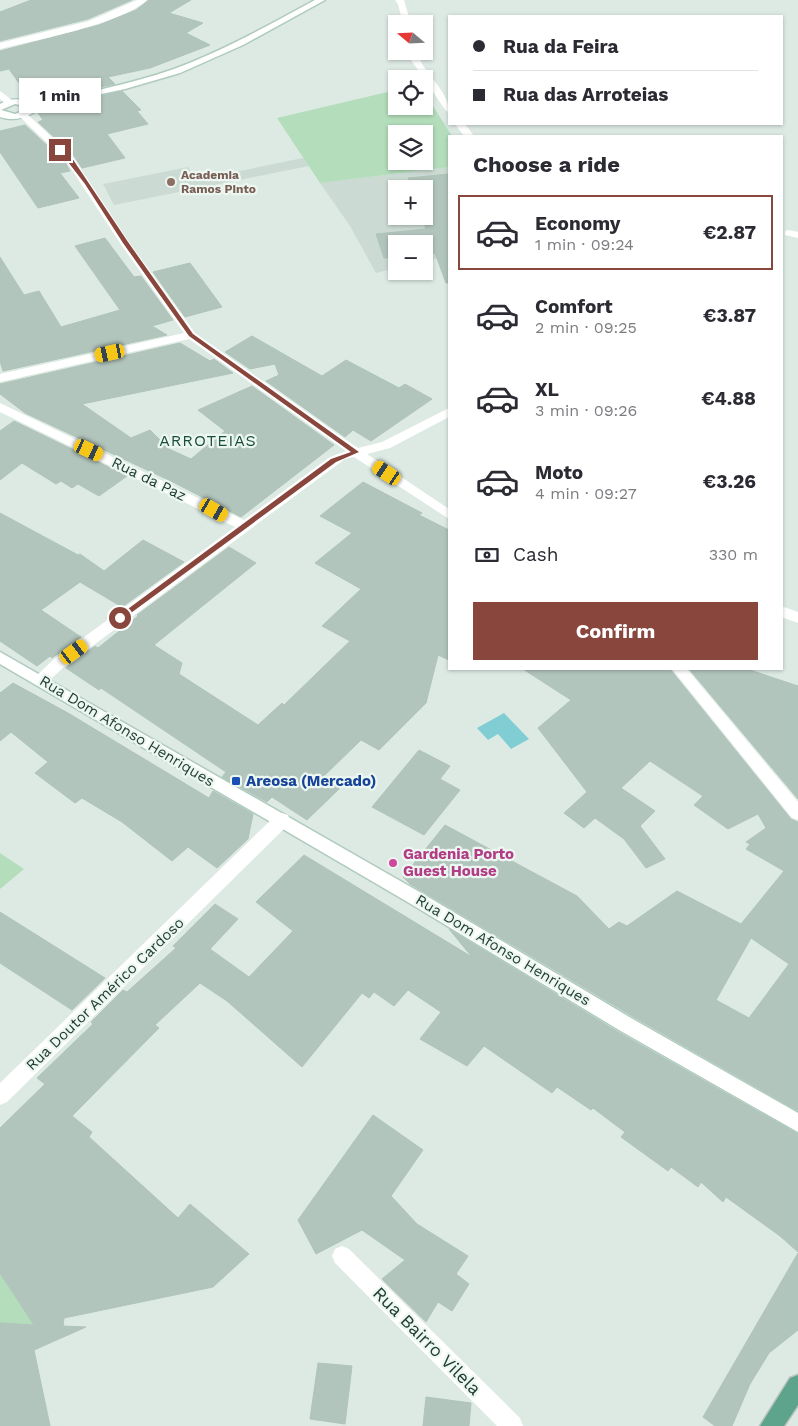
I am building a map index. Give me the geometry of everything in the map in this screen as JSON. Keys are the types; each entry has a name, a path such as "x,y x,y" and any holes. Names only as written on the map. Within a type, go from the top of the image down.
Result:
{"main road":[{"path":"771,1426 798,1386"}],"street":[{"path":"0,46 90,23 118,13 143,0"},
{"path":"0,108 10,103 24,102 31,106 154,78 195,64 249,40 321,0"},
{"path":"399,0 402,2 405,15"},
{"path":"415,60 448,108"},
{"path":"0,94 10,103"},
{"path":"0,113 9,116 23,115 30,111 31,106"},
{"path":"23,115 70,159 163,297 191,335 356,452 448,514"},
{"path":"0,378 191,335"},
{"name":"Rua da Paz","path":"0,407 244,526"},
{"path":"40,679 334,460 356,452 386,446 448,413"},
{"path":"783,612 798,618"},
{"name":"Rua Dom Afonso Henriques","path":"0,657 282,820 625,1024 798,1123"},
{"path":"680,670 798,813"},
{"name":"Rua Doutor Américo Cardoso","path":"0,1096 282,820"},
{"name":"Rua Bairro Vilela","path":"342,1256 512,1426"}],"lane":[{"path":"788,233 798,235"}],"shaded area":[{"name":"Academia Ramos Pinto","path":"303,158 309,166 114,205 103,184 188,167 196,180"},
{"path":"448,167 448,256 433,259 433,235 388,235 388,270 376,273 350,226 320,183"}],"green space":[{"path":"388,92 388,115 433,115 433,106 451,135 448,135 448,167 433,169 433,125 388,125 388,170 425,170 320,183 277,118"},
{"path":"0,853 24,869 0,889"},
{"path":"0,1273 34,1325 0,1323"}],"water":[{"path":"504,713 529,739 511,749 498,734 488,740 477,728"}],"building":[{"path":"31,0 132,0 88,19 0,41 0,12"},
{"path":"149,0 191,0 169,13 203,23 186,33 210,45 150,68 108,77 115,84 32,101 9,69 0,71 0,51 99,25 136,10"},
{"path":"122,91 141,110 137,111 148,124 107,134 125,158 82,168 74,156 38,122 43,120 36,110"},
{"path":"25,125 65,162 70,171 60,173 79,198 38,208 0,152 0,131"},
{"path":"448,174 448,283 446,283 435,253 433,253 433,235 388,235 388,258 384,258 376,234 426,229 425,225 433,225 433,180 409,180 408,178"},
{"path":"105,238 134,277 141,276 173,320 152,326 167,335 3,371 0,361 0,257 24,295 39,291 61,327 120,310 75,246"},
{"path":"190,263 222,307 185,317 153,272"},
{"path":"252,336 322,376 346,360 399,388 405,384 432,399 371,441 353,430 345,437 266,381 279,375 275,364 250,369 225,352"},
{"path":"180,343 210,361 214,359 233,373 82,404 131,438 150,430 169,449 191,459 225,431 198,410 252,386 334,445 241,517 175,483 25,413 0,394 0,384"},
{"path":"14,421 127,476 99,496 78,484 72,488 61,481 56,484 22,463 0,480 0,431"},
{"path":"363,482 422,513 419,515 448,530 448,660 438,655 426,703 379,750 361,740 324,776 341,787 307,820 272,797 267,802 222,777 226,772 101,688 99,690 66,668 95,646 98,648 137,615 229,547 256,563 154,645 182,663 179,674 258,725 282,703 284,705 350,641 322,626 361,589 315,563 352,533 320,516"},
{"path":"0,513 78,555 80,554 104,571 143,540 184,562 122,607 80,582 41,610 81,637 52,658 50,656 37,666 0,641"},
{"path":"525,670 671,670 791,819 798,822 798,1111 632,1016 410,884 403,877 445,825 577,896 609,929 619,922 627,926 677,891 741,924 784,871 746,849 750,844 746,842 766,828 758,814 728,829 694,805 703,796 650,761 621,788 655,811 640,826 665,859 646,868 624,839 595,818 584,828 564,813 587,792 538,728 571,700","holes":["751,938 789,964 749,1018 716,1000"]},
{"path":"690,670 750,670 798,686 798,799"},
{"path":"13,683 68,713 209,798 213,791 253,814 248,839 217,868 188,847 172,861 122,822 82,798 75,803 35,773 48,762 11,732 0,741 0,693"},
{"path":"419,750 450,766 440,779 460,790 424,835 372,807"},
{"path":"304,855 472,957 449,929 618,1032 798,1134 798,1252 780,1236 726,1197 723,1202 701,1182 698,1187 671,1167 668,1171 621,1137 625,1132 593,1108 591,1110 557,1087 552,1093 484,1046 467,1066 420,1039 441,1012 408,990 394,1006 374,992 369,998 362,993 302,1067 227,1001 200,983 155,1025 159,1028 72,1116 92,1132 89,1137 178,1218 190,1204 249,1254 213,1287 64,1318 63,1326 86,1327 34,1350 50,1426 0,1426 0,1323 34,1325 0,1273 0,1128 45,1084 37,1078 93,1024 91,1022 123,990 127,992 176,948 173,946 215,904 238,919 210,949 249,977 293,931 256,902"},
{"path":"0,912 105,978 72,1010 0,963"},
{"path":"373,1115 423,1150 391,1196 417,1224 468,1256 456,1274 469,1284 452,1311 438,1302 426,1322 382,1279 405,1260 362,1230 316,1254 298,1220"},
{"path":"798,1253 798,1330 769,1353 750,1384 732,1426 715,1426 703,1417"},
{"path":"318,1363 352,1366 345,1424 310,1419"},
{"path":"426,1397 471,1403 469,1426 423,1426"}],"place":[{"name":"Academia Ramos Pinto","path":"171,182"},
{"name":"Areosa (Mercado)","path":"236,781"},
{"name":"Gardenia Porto Guest House","path":"393,863"}],"district":[{"name":"ARROTEIAS","path":"208,440"}],"route":[{"path":"60,150 70,159 87,183 126,243 191,335 356,452 334,460 120,618"}]}
